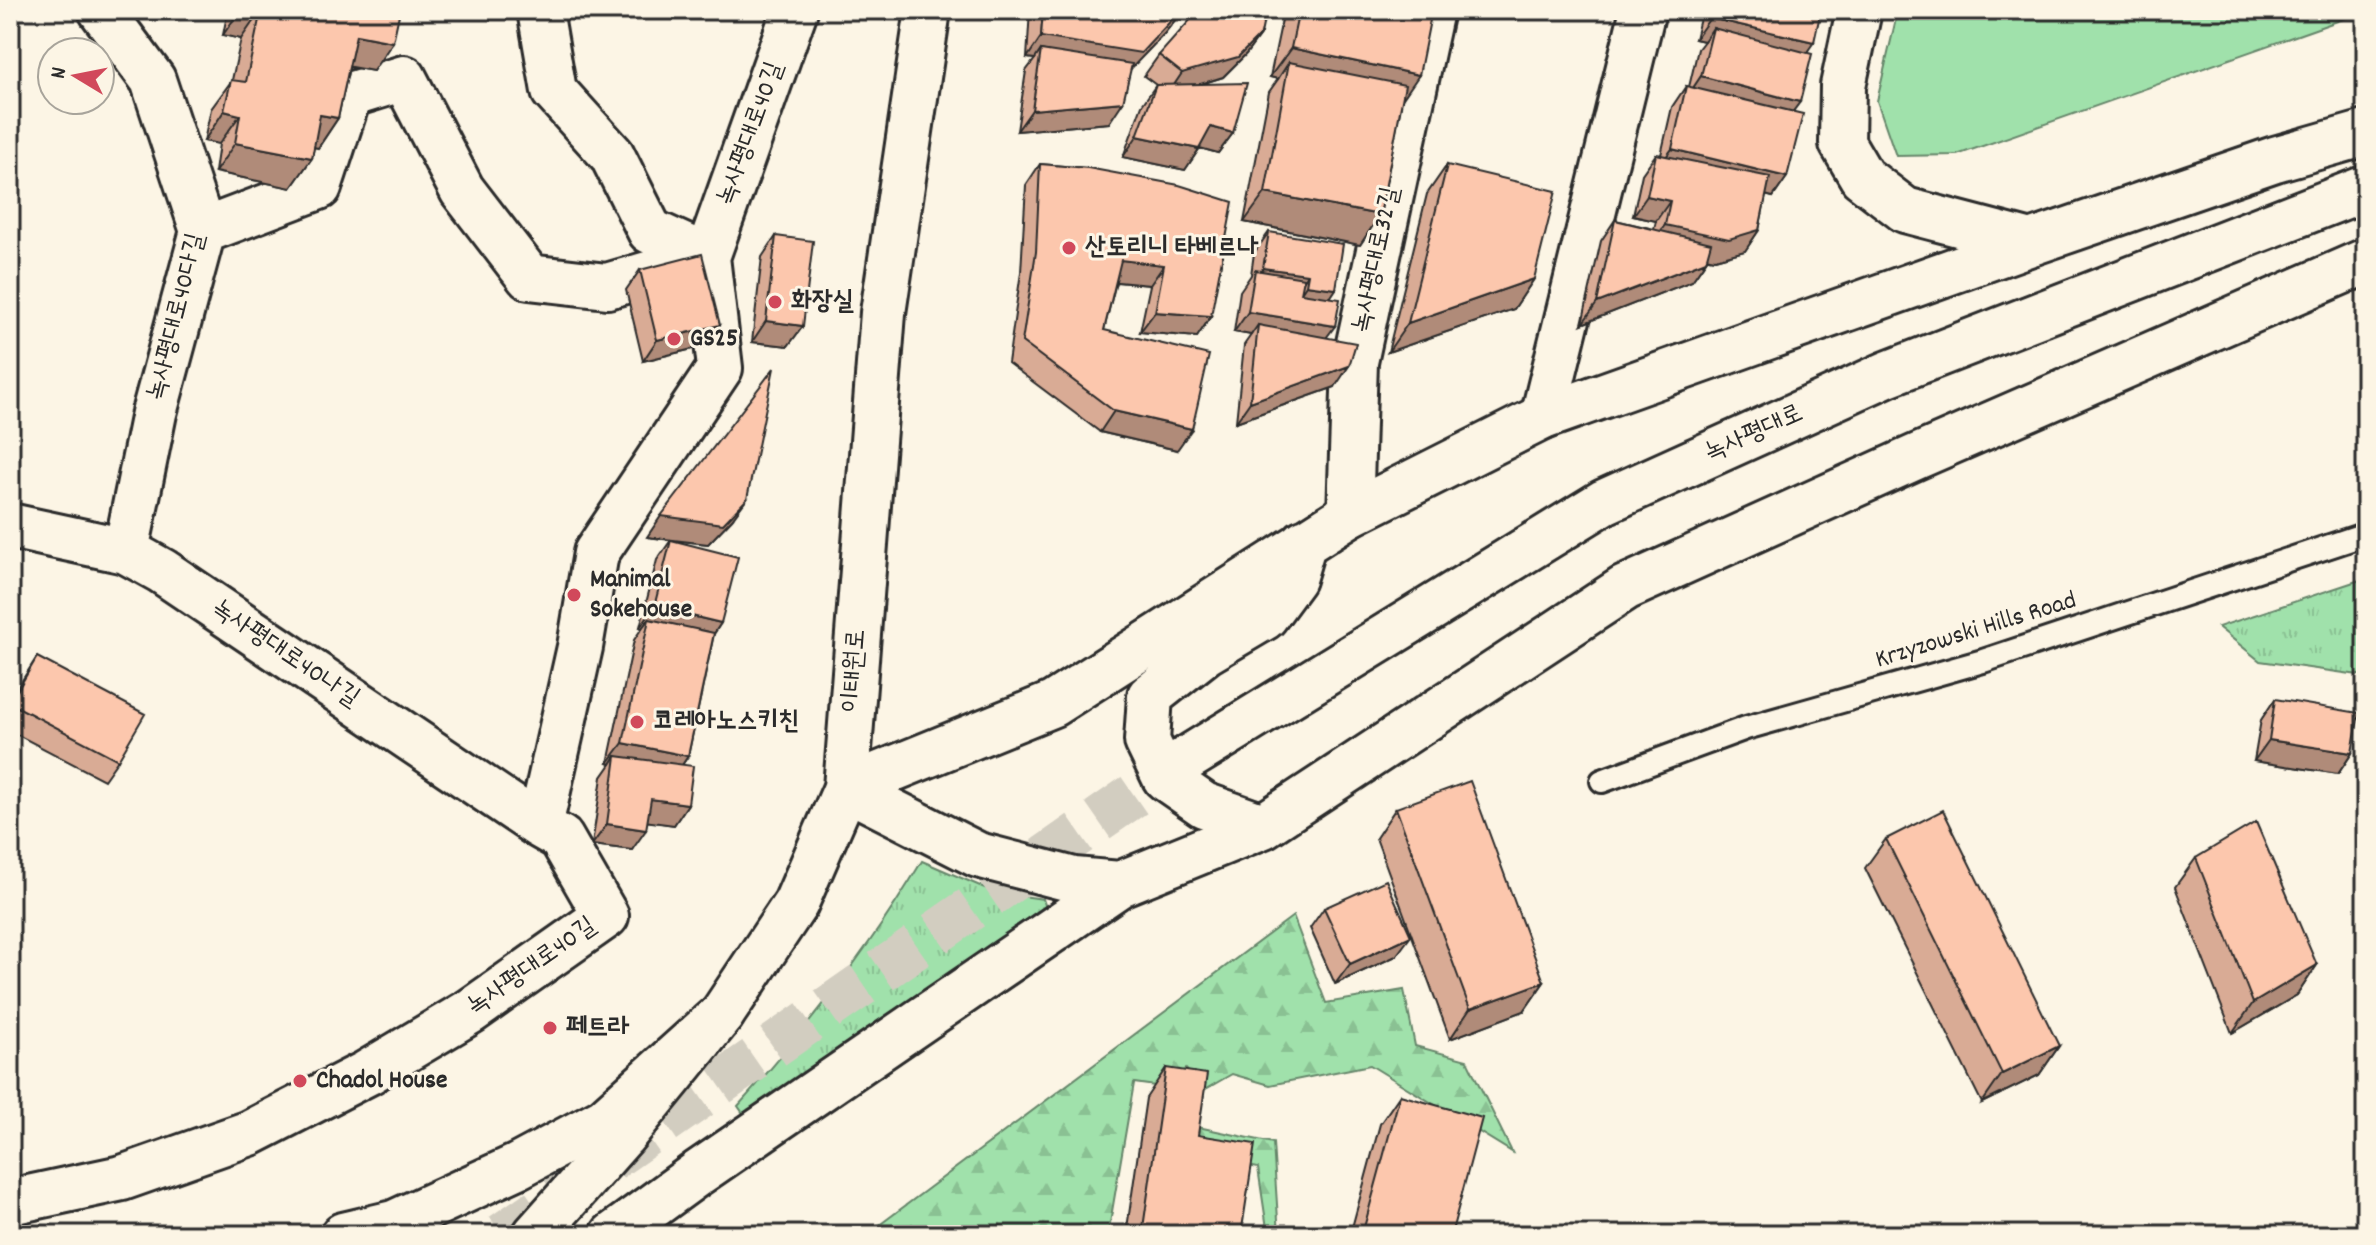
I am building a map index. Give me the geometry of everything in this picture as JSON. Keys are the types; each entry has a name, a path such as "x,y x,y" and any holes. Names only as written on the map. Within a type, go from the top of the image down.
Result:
{"main road":[{"name":"녹사평대로40다길","path":"101,10 153,80 203,231 154,413 126,551"},
{"path":"540,10 554,91 612,155 650,231 707,257"},
{"name":"녹사평대로40길","path":"12,1195 122,1178 250,1133 367,1073 471,1011 606,916 561,838 540,826 580,647 596,553 720,368 707,257 795,10"},
{"name":"이태원로","path":"535,1235 622,1137 722,1014 796,903 846,788 883,313 928,10"},
{"name":"녹사평대로32길","path":"1350,514 1355,362 1431,10"},
{"path":"1543,417 1643,10"},
{"path":"1859,10 1843,86 1842,143 1862,177 1905,210 2031,243"},
{"path":"203,231 319,187 349,95 404,78 462,190 529,277 607,286 707,257"},
{"path":"846,788 1053,704 1350,514 1543,417 2031,243 2275,159 2366,133"},
{"name":"녹사평대로","path":"1183,761 1604,502 1887,374 2366,188"},
{"path":"613,1235 698,1173 1120,884 1263,826 1625,588 2366,261"},
{"name":"녹사평대로40나길","path":"10,526 126,551 162,571 540,826"},
{"path":"1263,826 1204,805 1165,778 1147,741 1150,696 1206,652 1265,617 1293,579 1304,542"},
{"path":"846,788 978,855 1074,880 1120,884"},
{"path":"343,1235 394,1223 518,1166 604,1120 722,1014"}],"lane":[{"name":"Krzyzowski Hills Road","path":"1602,781 1746,728 1983,661 2366,534"}],"green space":[{"path":"1898,10 2366,11 1957,155 1896,156 1877,101"},
{"path":"2366,578 2366,676 2260,661 2218,627"},
{"path":"922,861 994,892 1043,899 1044,914 745,1116 738,1106 836,988"},
{"path":"1293,916 1326,1003 1404,990 1415,1046 1467,1060 1512,1152 1370,1065 1270,1085 1232,1074 1204,1090 1186,1069 1162,1087 1134,1083 1108,1235 866,1235"},
{"path":"1198,1127 1273,1143 1279,1235 1268,1235 1258,1168 1195,1154"}],"building":[{"path":"261,10 400,10 393,42 356,35 338,118 320,115 312,158 235,143 240,115 224,111 231,80 246,82"},
{"path":"1043,10 1158,10 1178,13 1141,53 1041,37"},
{"path":"1199,10 1266,10 1261,34 1238,57 1182,73 1159,55"},
{"path":"1299,10 1432,10 1419,75 1291,48"},
{"path":"1711,10 1821,10 1814,42 1710,18"},
{"path":"1713,28 1812,54 1800,102 1701,76"},
{"path":"1041,50 1132,64 1123,102 1032,110"},
{"path":"1289,62 1405,85 1380,215 1265,193"},
{"path":"1247,83 1233,133 1211,127 1199,149 1137,136 1156,85"},
{"path":"1686,86 1803,114 1787,177 1672,149"},
{"path":"1656,154 1770,177 1759,230 1729,239 1665,225 1670,201 1647,196"},
{"path":"1040,164 1088,168 1179,185 1233,202 1211,316 1155,312 1164,265 1121,260 1104,330 1209,355 1192,429 1114,411 1022,342 1036,252"},
{"path":"1447,165 1556,191 1534,279 1408,323"},
{"path":"1615,220 1711,243 1706,261 1597,303"},
{"path":"1269,232 1343,244 1336,289 1306,285 1308,274 1263,268"},
{"path":"776,236 813,241 803,326 766,321"},
{"path":"702,254 720,325 657,340 640,270"},
{"path":"1255,270 1304,278 1301,293 1340,299 1335,326 1248,312"},
{"path":"1258,325 1356,343 1349,366 1250,402"},
{"path":"774,368 747,499 723,524 661,516"},
{"path":"671,540 738,557 721,623 654,607"},
{"path":"649,619 714,633 688,756 623,743"},
{"path":"37,657 145,714 118,760 10,703"},
{"path":"2275,699 2359,713 2352,753 2269,740"},
{"path":"616,756 693,766 688,804 651,799 646,830 607,824"},
{"path":"1470,781 1544,982 1470,1009 1396,808"},
{"path":"1943,810 2059,1046 2002,1074 1886,839"},
{"path":"2256,822 2317,965 2253,1003 2196,858"},
{"path":"1386,880 1411,936 1350,964 1324,908"},
{"path":"1166,1068 1207,1074 1198,1135 1255,1144 1241,1235 1142,1235"},
{"path":"1400,1095 1482,1118 1451,1235 1362,1235"}],"tunnel":[{"path":"502,1235 1183,761"}],"place":[{"name":"산토리니 타베르나","path":"1069,248"},
{"name":"화장실","path":"775,302"},
{"name":"GS25","path":"674,339"},
{"name":"Manimal Sokehouse","path":"574,595"},
{"name":"코레아노스키친","path":"637,722"},
{"name":"페트라","path":"550,1028"},
{"name":"Chadol House","path":"300,1081"}]}
